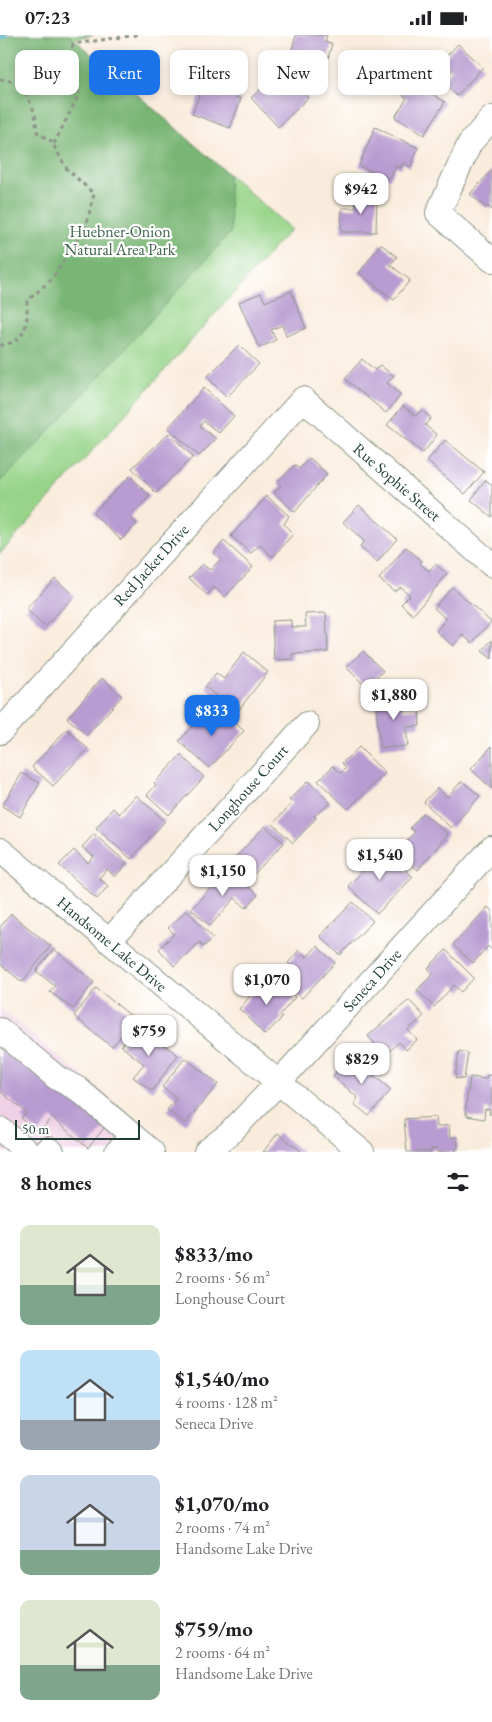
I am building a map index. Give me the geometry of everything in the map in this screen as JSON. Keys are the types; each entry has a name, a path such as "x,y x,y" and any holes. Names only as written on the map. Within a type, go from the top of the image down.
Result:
{"street":[{"path":"492,118 470,143 438,213 492,260"},
{"name":"Rue Sophie Street","path":"303,399 492,565"},
{"name":"Red Jacket Drive","path":"0,732 303,399"},
{"name":"Longhouse Court","path":"109,941 307,724"},
{"name":"Handsome Lake Drive","path":"0,850 362,1152"},
{"name":"Seneca Drive","path":"206,1152 229,1134 278,1083 490,853"},
{"path":"0,1030 57,1078 78,1089 125,1144 152,1152"},
{"path":"0,1129 28,1152"},
{"path":"45,1152 48,1149 52,1152"}],"path":[{"path":"53,145 79,95 77,79 70,61 72,44 136,35"},
{"path":"0,79 21,83 35,113 37,132 51,141 67,169 94,194 86,227 50,281 27,301 27,326 14,342 0,346"}],"shaded area":[{"path":"0,1008 167,1147 156,1152 0,1152"}],"green space":[{"name":"Huebner-Onion Natural Area Park","path":"0,35 93,35 74,39 89,52 89,95 138,95 291,229 0,554"},
{"name":"Huebner-Onion Natural Area Park","path":"0,35 69,35 89,52 89,95 138,95 228,174 231,232 46,435 0,482"}],"building":[{"path":"296,35 327,35 325,42 332,44 328,59 328,50 292,50"},
{"path":"458,44 483,67 457,96 450,89 450,72 452,70 450,68 450,52"},
{"path":"258,92 258,95 305,95 308,98 278,127 251,98"},
{"path":"199,95 230,95 241,99 230,128 192,114"},
{"path":"402,95 434,95 445,102 424,135 395,117 407,98"},
{"path":"375,127 418,148 410,167 403,163 401,168 396,166 390,179 359,166"},
{"path":"492,170 492,210 488,206 486,208 470,194"},
{"path":"356,193 377,193 376,232 341,232 342,208 356,208"},
{"path":"381,244 397,257 390,265 410,280 394,300 359,273"},
{"path":"291,291 306,328 286,336 282,325 271,330 276,340 259,348 239,302 261,293 265,302"},
{"path":"239,345 259,364 227,397 207,377"},
{"path":"362,359 375,370 380,365 394,376 387,383 401,395 386,413 345,379"},
{"path":"204,388 234,416 219,433 204,421 200,426 216,439 199,456 168,428"},
{"path":"403,406 416,416 421,410 431,418 425,425 437,435 423,453 387,425"},
{"path":"169,433 193,457 156,493 132,468"},
{"path":"445,440 484,472 465,494 427,461"},
{"path":"310,458 327,474 295,512 274,493 281,486 277,482 295,465 299,469"},
{"path":"130,476 150,496 130,517 137,524 121,540 93,513"},
{"path":"486,480 492,485 492,517 471,500"},
{"path":"267,496 289,516 284,524 293,534 273,557 260,545 251,553 231,536"},
{"path":"359,505 397,539 377,562 360,547 364,541 343,522"},
{"path":"224,541 253,567 225,597 214,587 207,595 189,578 202,564 210,570 221,559 213,553"},
{"path":"406,547 422,561 420,564 429,571 435,564 447,574 413,615 401,604 410,595 400,587 394,591 379,579"},
{"path":"55,578 74,596 45,627 26,609"},
{"path":"452,587 491,622 472,643 463,635 453,646 436,631 446,619 434,608"},
{"path":"326,613 328,652 292,654 293,659 274,660 272,621 291,620 291,627 306,627 305,614"},
{"path":"492,640 492,659 482,651"},
{"path":"363,651 383,671 366,687 346,667"},
{"path":"244,652 268,672 237,712 205,687 216,673 224,679"},
{"path":"102,678 122,696 87,735 67,718"},
{"path":"401,694 403,710 419,709 420,726 406,727 408,746 380,748 375,696"},
{"path":"217,706 244,731 209,768 179,741 197,721 200,724"},
{"path":"67,729 88,749 53,786 32,767"},
{"path":"492,746 492,789 471,769"},
{"path":"359,747 385,773 348,809 318,781 333,766 341,773 346,768 342,763"},
{"path":"181,755 204,777 169,815 147,795 156,785 154,783"},
{"path":"22,773 40,783 20,817 2,806"},
{"path":"308,781 331,803 314,816 316,818 293,843 273,824 292,803 289,800"},
{"path":"462,781 480,796 451,828 424,802 437,788 447,797"},
{"path":"136,795 165,821 131,859 96,828 113,808 119,814"},
{"path":"423,813 448,834 418,870 397,852 415,832 410,828"},
{"path":"265,826 284,843 248,880 230,863"},
{"path":"94,834 127,863 115,877 107,869 99,878 108,886 97,899 59,865 74,850 88,863 94,857 82,847"},
{"path":"384,849 413,877 377,914 348,886"},
{"path":"228,869 258,895 246,908 235,898 210,926 191,909"},
{"path":"353,902 373,921 340,955 320,936"},
{"path":"488,907 492,911 492,950 488,946 473,963 453,945"},
{"path":"187,910 213,938 203,947 200,942 174,966 159,949 174,934 168,928"},
{"path":"11,914 51,946 22,982 0,964 0,927"},
{"path":"317,946 335,963 302,998 282,982 293,968 288,963 299,950 307,957"},
{"path":"54,949 94,982 73,1009 50,992 55,986 36,971"},
{"path":"446,950 474,978 461,992 454,985 434,1007 417,990 433,974 428,968"},
{"path":"272,977 295,997 280,1015 282,1018 265,1035 239,1009 253,993 256,995"},
{"path":"96,988 135,1019 112,1047 74,1016"},
{"path":"409,1000 424,1016 408,1030 417,1040 406,1050 399,1042 385,1055 368,1036"},
{"path":"137,1025 178,1055 152,1091 133,1077 144,1064 121,1046"},
{"path":"0,1041 68,1098 74,1092 109,1122 88,1148 52,1118 39,1133 21,1118 27,1113 0,1091"},
{"path":"459,1051 468,1053 464,1079 455,1078"},
{"path":"349,1055 391,1090 369,1116 354,1104 358,1098 333,1076"},
{"path":"185,1058 218,1084 185,1124 167,1110 177,1098 162,1087"},
{"path":"487,1075 492,1076 492,1114 489,1114 490,1110 485,1109 484,1119 466,1116 470,1077 486,1079"},
{"path":"436,1117 437,1127 449,1125 450,1138 457,1137 458,1149 455,1149 456,1152 437,1152 437,1149 431,1149 431,1152 407,1152 404,1119"},
{"path":"278,1133 302,1152 263,1152"}],"waterway":[{"path":"0,38 5,35"}]}
